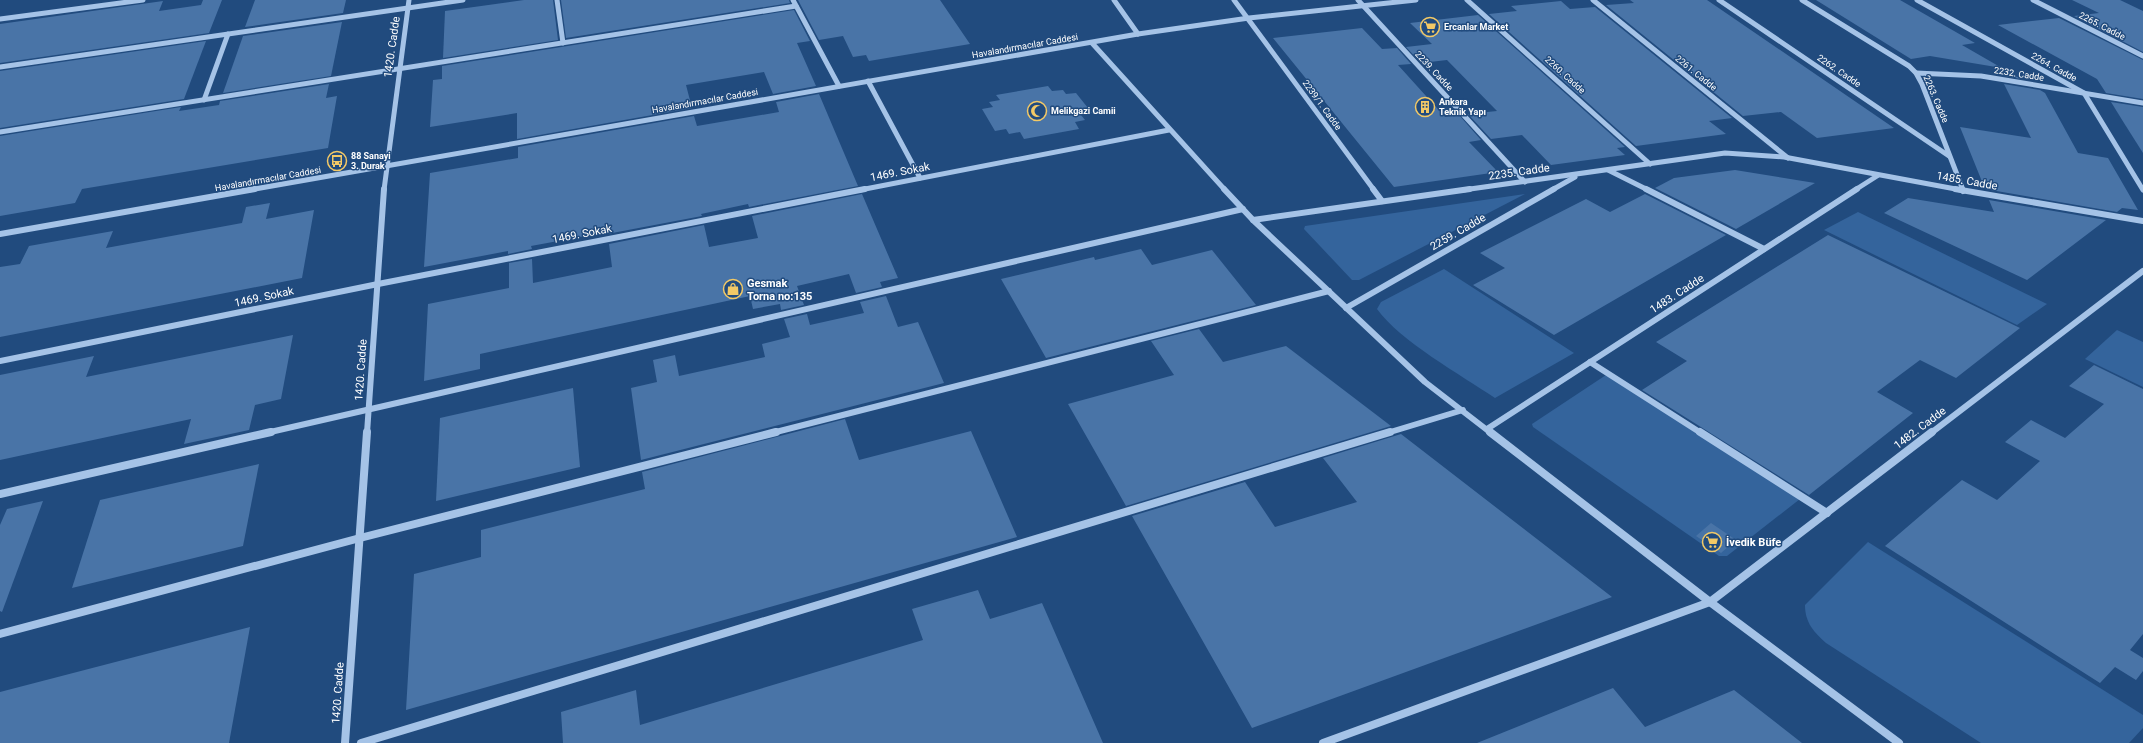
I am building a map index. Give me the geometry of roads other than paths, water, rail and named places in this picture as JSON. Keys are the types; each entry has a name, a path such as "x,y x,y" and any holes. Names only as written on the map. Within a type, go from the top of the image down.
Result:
{"street":[{"path":"0,19 143,0"},
{"name":"1420. Cadde","path":"345,743 386,166 409,0"},
{"path":"0,67 463,0"},
{"path":"557,0 563,43"},
{"path":"793,0 839,86"},
{"path":"1114,0 1138,34"},
{"name":"2239/1. Cadde","path":"1234,0 1249,18 1382,202"},
{"name":"2239. Cadde","path":"1358,0 1525,182"},
{"name":"Havalandırmacılar Caddesi","path":"0,234 1138,34 1249,18 1416,0"},
{"name":"2260. Cadde","path":"1467,0 1650,164"},
{"name":"2261. Cadde","path":"1593,0 1788,158"},
{"name":"2262. Cadde","path":"1719,0 1950,156"},
{"name":"2263. Cadde","path":"1802,0 1896,57 1916,73 1963,191"},
{"name":"2264. Cadde","path":"1917,0 2084,93 2143,190"},
{"name":"2265. Cadde","path":"2033,0 2143,56"},
{"path":"0,132 796,6"},
{"path":"204,100 228,34"},
{"path":"1092,42 1169,130 1253,220 1425,382 1710,602 1899,743"},
{"name":"2232. Cadde","path":"1916,73 1982,76 2143,103"},
{"path":"868,81 920,178"},
{"name":"1469. Sokak","path":"0,361 378,284 1169,130"},
{"name":"2235. Cadde","path":"1253,220 1725,153 1757,153 1788,158"},
{"name":"1485. Cadde","path":"1788,158 1877,176 2143,221"},
{"path":"1608,170 1764,249"},
{"name":"2259. Cadde","path":"1346,308 1580,174"},
{"name":"1483. Cadde","path":"1487,429 1877,176"},
{"path":"0,494 1243,209"},
{"name":"1482. Cadde","path":"1322,743 1710,602 2143,271"},
{"path":"0,634 360,538 1329,291"},
{"path":"1590,362 1827,513"},
{"path":"361,743 1463,410"}],"place":[{"name":"Ercanlar Market","path":"1430,27"},
{"name":"Ankara Teknik Yapı","path":"1425,107"},
{"name":"Melikgazi Camii","path":"1037,111"},
{"name":"88 Sanayi 3. Durak","path":"337,161"},
{"name":"Gesmak Torna no:135","path":"733,289"},
{"name":"İvedik Büfe","path":"1712,542"}]}
